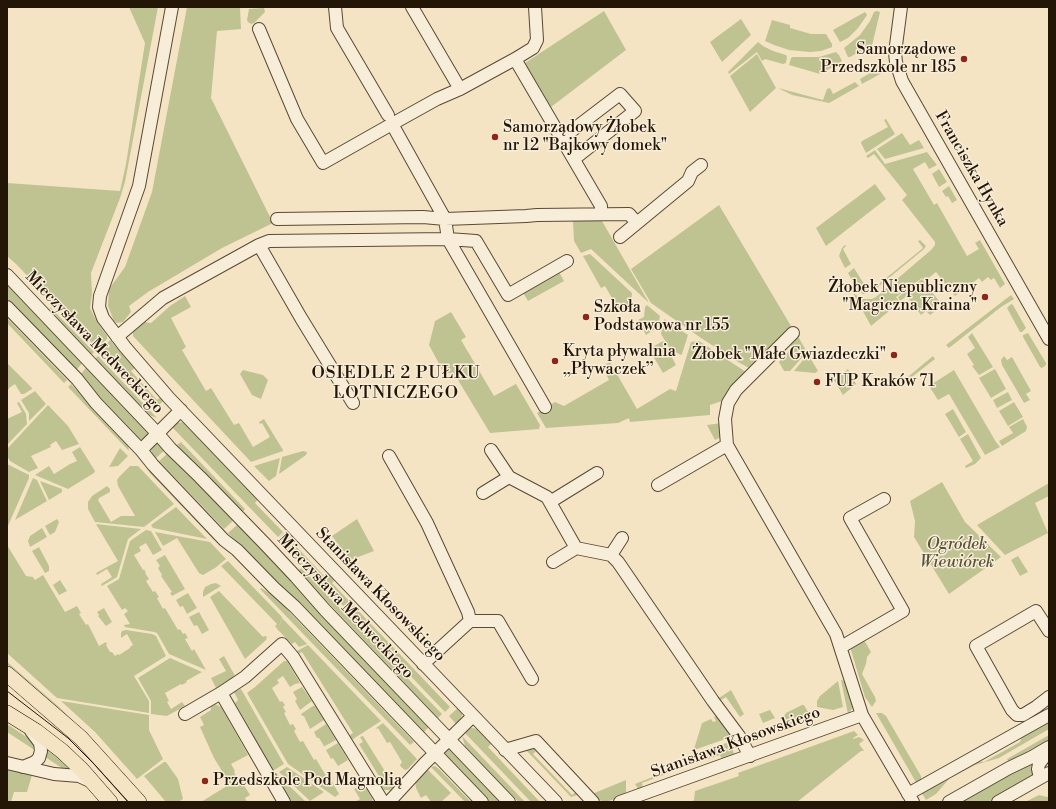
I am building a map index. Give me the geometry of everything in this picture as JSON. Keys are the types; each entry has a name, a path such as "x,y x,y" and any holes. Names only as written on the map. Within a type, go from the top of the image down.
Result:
{"main road":[{"path":"7,674 81,738 139,802"},
{"path":"7,713 49,740 62,751 93,782 110,802"}],"street":[{"name":"Stanisława Kłosowskiego","path":"172,7 139,186 100,296 99,307 105,321 153,380 181,410 556,802"},
{"path":"335,7 337,28 445,218 448,239 545,407"},
{"path":"412,7 460,89"},
{"path":"259,29 297,119 323,163 390,120 460,89 515,60 533,48 537,40 535,7"},
{"name":"Franciszka Hynka","path":"902,7 895,53 900,76 1046,326 1049,340"},
{"path":"515,60 601,206 601,214"},
{"path":"562,139 620,94 634,111 574,159"},
{"path":"620,237 688,181 692,172 701,165"},
{"path":"277,219 445,218 629,214 637,223"},
{"path":"117,337 163,298 259,245 269,241 448,239 476,241 508,295 567,261"},
{"path":"259,245 301,318 353,403"},
{"name":"Mieczysława Medweckiego","path":"7,275 170,448 266,545 325,610 508,802"},
{"path":"7,307 141,450 152,465 224,540 237,550 295,607 482,802"},
{"path":"792,333 736,390 728,402 725,419 727,446 836,634 862,715 910,798 1049,715"},
{"path":"158,434 181,410"},
{"name":"Mieczysława Medweckiego","path":"141,450 158,434"},
{"path":"658,485 727,446"},
{"path":"491,450 509,477 547,497 576,548"},
{"path":"389,456 427,523 468,612 470,621"},
{"path":"550,502 597,473"},
{"path":"482,493 509,477"},
{"path":"841,647 903,611 850,518 884,499"},
{"path":"611,555 622,538"},
{"path":"553,562 576,548 611,555 618,562 713,701 739,736 750,756"},
{"path":"1046,699 1022,715 1017,715 976,646 1036,611 1049,630"},
{"path":"423,664 470,621 498,621 532,679"},
{"path":"185,714 245,677 282,644 293,657 383,802"},
{"path":"221,693 284,802"},
{"name":"Stanisława Kłosowskiego","path":"620,802 862,715"},
{"path":"389,802 448,739 473,716"},
{"path":"22,722 37,738 41,748 40,755 37,760 31,765 23,767"},
{"path":"505,750 536,741 593,802"},
{"path":"950,802 1009,768 1049,748"},
{"path":"998,802 1045,775 1038,769 1038,764 1049,751"},
{"path":"7,763 54,774 79,776 93,782"}],"green space":[{"path":"129,7 158,7 125,182 91,273 92,293 90,308 107,336 107,339 98,349 7,256 7,183 120,191 126,164 145,43"},
{"path":"187,7 240,7 241,29 217,31 211,98 273,223 222,248 148,292 129,306 131,312 123,322 117,323 114,321 108,306 109,289 125,267 152,192"},
{"path":"264,8 265,12 254,23 251,24 248,22 249,9"},
{"path":"604,11 626,50 551,107 525,63"},
{"path":"865,12 867,15 858,28 848,38 840,42 833,30"},
{"path":"874,12 880,12 871,50 873,55 869,54 866,48 848,57 844,48 860,35 870,21"},
{"path":"741,19 751,35 722,62 710,42"},
{"path":"772,20 790,25 790,28 811,34 826,34 832,44 832,47 821,51 810,52 789,50 765,41"},
{"path":"758,42 773,51 786,55 786,63 783,64 765,59 762,61 757,52 729,74 728,72"},
{"path":"836,52 842,61 820,74 789,65 791,58 793,57 819,57"},
{"path":"757,54 776,88 750,112 730,76"},
{"path":"878,62 882,73 862,84 860,79 877,69 875,64"},
{"path":"855,82 859,86 829,103 792,95 778,88 823,100 827,89 830,88 833,94"},
{"path":"886,119 895,134 866,153 861,143 862,141 888,127 884,120"},
{"path":"902,133 910,145 919,140 924,148 885,159 877,149"},
{"path":"875,150 885,164 927,152 937,165 929,169 925,162 913,169 934,205 937,203 967,256 979,249 975,243 980,240 1005,284 1000,288 994,278 991,280 988,277 982,282 979,278 955,296 936,272 925,281 922,278 896,297 900,302 871,326 853,293 862,299 872,299 876,297 935,245 935,242 902,200 907,195 874,154 868,158 866,156"},
{"path":"939,169 947,182 939,187 932,174"},
{"path":"875,184 886,199 826,246 816,228"},
{"path":"949,186 957,200 952,203 948,196 946,197 942,191"},
{"path":"719,205 791,326 749,368 701,338 651,303 631,269"},
{"path":"573,221 602,221 649,303 591,249 581,253 574,241"},
{"path":"920,240 926,246 924,249 872,292 863,294 857,289 848,273 854,268 869,292 923,248 918,241"},
{"path":"845,245 846,246 843,249 851,264 845,268 839,256"},
{"path":"590,254 632,293 630,314 627,311 619,313 615,308 617,307 605,286 601,288 583,256"},
{"path":"558,270 564,281 528,301 522,291"},
{"path":"922,279 939,301 934,305 937,310 930,315 926,311 921,315 907,296 900,301 898,297"},
{"path":"7,283 83,362 74,373 7,303"},
{"path":"1011,295 1014,299 1001,307 949,348 946,345"},
{"path":"185,296 191,307 171,318 186,347 182,350 206,391 211,388 234,425 239,423 253,447 270,437 262,423 260,424 259,422 264,419 283,451 251,462 133,336 133,332 144,322 151,323 170,306"},
{"path":"1011,304 1026,328 1022,332 1020,332 1007,308"},
{"path":"647,305 660,316 658,327 646,335 638,320 644,317 645,307"},
{"path":"50,307 94,352 91,355 62,324"},
{"path":"451,312 466,337 461,340 494,396 516,384 540,425 539,429 490,433 455,375 443,371 429,345 435,321"},
{"path":"7,318 67,380 64,383 7,323"},
{"path":"664,319 688,335 681,355 670,349 661,334"},
{"path":"793,328 807,352 790,371 784,371 779,362 793,347 788,343"},
{"path":"972,333 993,367 979,375 972,366 974,365 967,354 975,348 968,337"},
{"path":"1028,333 1046,363 1046,365 1042,368 1023,337 1023,335"},
{"path":"110,340 136,367 131,371 157,400 162,396 165,399 155,409 100,351"},
{"path":"663,341 676,365 663,373 649,349"},
{"path":"699,341 746,372 728,390 722,401 710,405 710,415 630,422 629,418 618,423 546,428 537,413 555,402 564,406 609,380 602,366 610,362 637,409 670,389 676,391 691,342"},
{"path":"808,354 818,371 815,373 794,371"},
{"path":"98,356 157,418 149,415 95,359"},
{"path":"933,356 935,359 904,383 903,381"},
{"path":"1004,356 1007,360 1012,357 1031,391 1026,394 1030,400 1024,403 1002,365 1001,360"},
{"path":"7,363 32,389 24,394 21,394 15,384 7,390"},
{"path":"87,366 147,429 148,436 140,440 137,438 79,377"},
{"path":"848,369 856,384 843,395 834,380"},
{"path":"995,369 1006,389 991,398 979,378"},
{"path":"243,370 263,375 268,380 261,399 252,395 240,374"},
{"path":"954,370 1000,447 985,455 949,394 938,400 929,386"},
{"path":"71,384 123,438 128,445 129,451 68,387"},
{"path":"35,391 46,404 29,421 29,413 21,400"},
{"path":"1008,392 1012,400 997,408 993,400"},
{"path":"19,402 26,414 27,424 7,445 7,419 22,412 17,403"},
{"path":"1014,402 1023,417 1008,426 999,411"},
{"path":"48,405 68,426 79,444 62,450 56,441 50,445 51,447 31,456 38,468 29,472 10,461 7,456 7,449"},
{"path":"953,409 966,432 959,437 945,414"},
{"path":"1023,419 1027,427 1026,431 1002,446 999,441 1013,433 1009,427"},
{"path":"177,423 185,423 259,498 255,503 283,532 278,537 172,427"},
{"path":"722,423 721,437 715,440 707,425"},
{"path":"968,434 981,458 975,464 966,468 965,466 973,461 960,439"},
{"path":"181,442 245,509 242,513 177,445"},
{"path":"160,443 166,449 156,458 152,454 151,449 152,446"},
{"path":"80,447 95,471 94,473 68,489 35,475 49,466 54,474 77,461 72,452"},
{"path":"120,448 128,456 118,466 109,467"},
{"path":"303,451 307,452 306,455 279,474 282,457"},
{"path":"169,452 234,520 224,529 159,461"},
{"path":"280,458 276,476 269,481 254,466"},
{"path":"7,464 29,475 29,478 7,528"},
{"path":"130,466 138,466 174,504 144,527 95,522 88,509 88,502 92,496 107,486 110,489 110,492 98,500 111,522 121,516 135,516 118,486 117,480"},
{"path":"152,469 217,537 214,540 149,472"},
{"path":"33,478 37,480 47,501 15,520"},
{"path":"40,481 62,489 62,492 49,500"},
{"name":"Ogródek Wiewiórek","path":"942,482 965,522 1001,557 949,594 914,537 915,521 910,501"},
{"path":"1049,483 1049,496 1035,503 1048,533 1005,555 977,525"},
{"path":"176,507 207,539 153,528 151,525"},
{"path":"57,519 59,522 55,532 50,535 45,526"},
{"path":"357,519 374,551 350,560 332,536"},
{"path":"96,524 141,529 128,539 117,577 102,586 101,584 112,577 107,569 97,575 96,573 118,561"},
{"path":"238,524 431,725 421,735 228,533"},
{"path":"42,528 47,537 30,547 28,541 30,536"},
{"path":"146,530 151,531 162,550 153,555 146,543 139,547 141,551 134,555 143,570 144,569 149,579 146,581 153,592 155,591 159,597 157,598 163,609 165,608 178,630 180,629 183,634 185,633 188,638 185,639 192,651 194,649 206,670 169,654 157,633 125,627 124,625 130,624 124,614 128,611 125,608 122,610 107,586 119,579 130,541"},
{"path":"155,532 210,542 226,559 203,575 199,573 177,538 163,546"},
{"path":"284,533 289,539 294,534 298,538 293,543 324,576 329,571 336,579 332,583 450,707 445,712 286,546 287,544 282,538 280,540 279,538"},
{"path":"7,545 26,576 33,577 35,580 43,575 65,612 77,606 81,613 79,614 86,625 88,624 99,646 106,642 110,652 112,652 115,656 118,654 119,655 133,645 127,634 121,638 122,631 126,630 156,636 166,656 134,676 149,701 149,713 57,698 7,653"},
{"path":"39,547 49,566 49,571 45,573 32,551"},
{"path":"165,555 185,589 172,596 170,593 172,592 161,576 162,575 158,568 160,566 156,560"},
{"path":"1018,556 1028,572 1020,576 1011,560"},
{"path":"228,561 282,617 278,630 275,626 277,624 221,566"},
{"path":"301,568 442,714 438,718 298,571"},
{"path":"60,580 67,591 59,595 53,585"},
{"path":"216,583 221,586 203,597 205,587"},
{"path":"261,588 274,596 414,742 410,745 260,589"},
{"path":"219,591 263,637 267,637 266,640 245,659 210,597"},
{"path":"188,593 197,608 187,614 183,606 180,607 176,600"},
{"path":"104,608 112,622 106,626 98,616 99,615 97,612"},
{"path":"199,612 209,630 202,634 197,625 194,626 189,617"},
{"path":"282,618 307,644 299,647 295,642 292,644 278,630"},
{"path":"863,638 871,652 867,657 862,674 875,697 876,701 872,707 865,697 850,647"},
{"path":"308,645 381,721 350,741 347,737 353,733 302,652 298,654 297,651"},
{"path":"224,656 234,676 216,688 211,678 226,671 219,659"},
{"path":"170,658 202,672 182,685 181,684 165,693 169,701 167,702 171,709 182,702 185,706 167,716 151,714 151,701 138,678"},
{"path":"284,661 287,661 300,683 290,687 283,676 277,680 279,683 272,688 280,702 282,701 285,705 283,707 286,712 284,713 290,725 293,724 296,729 294,731 300,742 303,741 329,781 331,780 339,794 335,797 288,764 247,693"},
{"path":"7,662 58,706 90,737 137,789 82,731 7,664"},
{"path":"841,680 845,681 853,704 852,709 848,714"},
{"path":"838,681 843,707 833,710 817,707 817,701 820,696"},
{"path":"302,687 312,701 300,710 295,701 297,699 293,692"},
{"path":"241,689 284,764 271,772 251,738 254,736 235,703 238,700 234,692"},
{"path":"731,690 744,714 740,717 726,697 719,701 716,700"},
{"path":"61,701 149,715 149,730 163,759 137,779 95,732"},
{"path":"213,703 221,707 248,755 231,764 237,778 239,777 250,795 245,798 247,802 201,802 230,784 214,758 200,727 204,725 200,717 211,710 210,704"},
{"path":"804,705 811,717 789,725 784,716 786,713"},
{"path":"315,706 324,720 310,729 304,716 301,714"},
{"path":"459,707 462,716 457,725 449,716"},
{"path":"770,710 775,718 763,723 759,714"},
{"path":"876,713 882,713 886,716 921,776 921,781 917,784"},
{"path":"718,716 732,736 694,750 702,723 711,719 713,722 716,721 714,717"},
{"path":"1049,721 1049,729 999,758 975,765 952,777 948,776 976,761 984,762 1020,742 1022,736"},
{"path":"383,723 417,759 408,769 405,770 401,767 400,765 402,762 390,742 387,743 378,728 376,729"},
{"path":"7,724 31,740 35,745 36,751 7,732"},
{"path":"326,724 336,740 323,747 324,746 314,732"},
{"path":"471,728 479,729 493,742 488,747 540,802 531,802 464,732"},
{"path":"854,731 858,735 853,739 859,737 864,740 859,744 864,751 861,751 797,802 692,802 694,800 695,791 739,776 738,773"},
{"path":"1049,735 1049,739 1009,762 1007,759"},
{"path":"363,736 386,773 389,772 394,781 395,784 392,790 384,790 379,783 382,781 359,744 363,742 360,737"},
{"path":"462,736 525,802 519,802 514,798 465,746"},
{"path":"729,742 735,756 722,760 720,755 693,764 687,757"},
{"path":"338,743 348,760 338,766 333,758 331,759 326,750"},
{"path":"46,746 71,769 65,770 45,757"},
{"path":"531,746 538,749 533,754 572,795 577,791 580,794 571,797 524,748"},
{"path":"449,748 505,802 485,802 444,758 443,752"},
{"path":"1035,758 1034,776 988,802 960,802"},
{"path":"166,762 178,779 183,799 178,802 166,802 144,776"},
{"path":"685,764 687,766 642,783 643,789 638,789 635,784"},
{"path":"435,766 471,802 465,802 431,767"},
{"path":"287,767 324,792 310,801 279,772"},
{"path":"426,768 451,793 441,802 431,802 426,795 421,798 416,788 415,781"},
{"path":"7,769 32,775 27,792 14,792 11,802 7,802"},
{"path":"276,773 306,802 292,802 275,774"},
{"path":"945,778 949,779 936,794 926,800 921,792"},
{"path":"626,780 626,792 622,797 605,802 599,800 592,794"},
{"path":"363,783 373,802 355,802 360,799 354,789"},
{"path":"1039,795 1049,796 1049,802 1025,802"}],"tram line":[{"path":"7,691 68,738 128,802"}],"place":[{"name":"Samorządowe Przedszkole nr 185","path":"964,59"},
{"name":"Samorządowy Żłobek nr 12 \"Bajkowy domek\"","path":"495,137"},
{"name":"Żłobek Niepubliczny \"Magiczna Kraina\"","path":"985,297"},
{"name":"Szkoła Podstawowa nr 155","path":"586,317"},
{"name":"Żłobek \"Małe Gwiazdeczki\"","path":"894,355"},
{"name":"Kryta pływalnia „Pływaczek”","path":"555,361"},
{"name":"FUP Kraków 71","path":"817,382"},
{"name":"Przedszkole Pod Magnolią","path":"205,781"}],"district":[{"name":"OSIEDLE 2 PUŁKU LOTNICZEGO","path":"396,384"}]}
